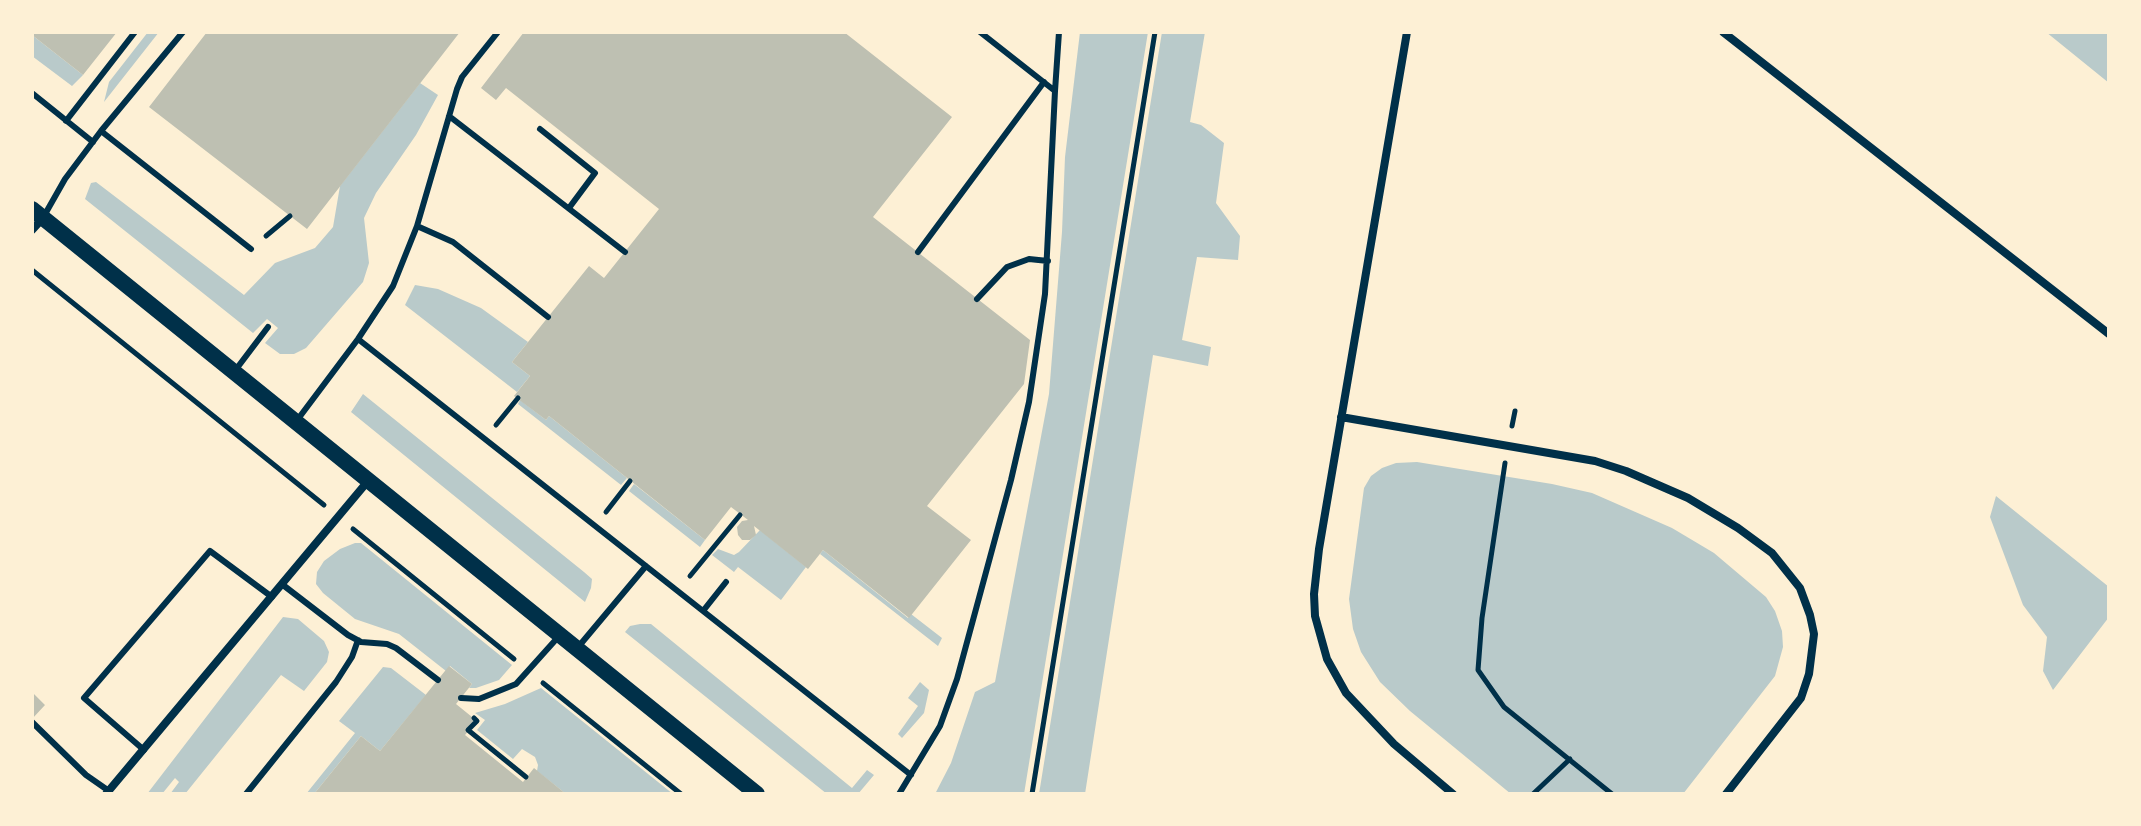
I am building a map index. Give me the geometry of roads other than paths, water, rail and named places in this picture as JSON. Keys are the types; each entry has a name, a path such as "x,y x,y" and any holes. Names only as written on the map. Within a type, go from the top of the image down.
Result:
{"main road":[{"path":"36,219 234,372 757,794"}],"street":[{"path":"1407,32 1315,576 1315,616 1335,676 1357,707 1394,744 1453,794"},
{"path":"1723,32 2109,334"},
{"path":"1341,417 1595,461 1688,498 1772,553 1800,588 1814,634 1809,674 1801,698 1726,794"},
{"path":"107,792 368,481"}],"lane":[{"path":"66,121 135,32"},
{"path":"36,219 101,131 183,32"},
{"path":"295,422 358,339 393,286 417,226 462,77 498,32"},
{"path":"980,32 1055,91"},
{"path":"899,794 948,707 1011,480 1032,387 1048,261 1059,32"},
{"path":"918,252 1044,82"},
{"path":"32,93 93,142"},
{"path":"449,116 625,252"},
{"path":"540,129 595,173 569,208"},
{"path":"101,131 251,249"},
{"path":"417,226 453,242 548,317"},
{"path":"977,299 997,274 1007,267 1029,259 1048,261"},
{"path":"234,372 268,327"},
{"path":"358,339 911,775"},
{"path":"144,750 84,698 210,551 272,597"},
{"path":"577,649 646,566"},
{"path":"703,611 726,582"},
{"path":"283,585 358,640 396,648 438,680"},
{"path":"461,698 479,699 516,684 560,635"},
{"path":"246,794 336,682 352,657 358,640"},
{"path":"32,722 107,792"}]}
